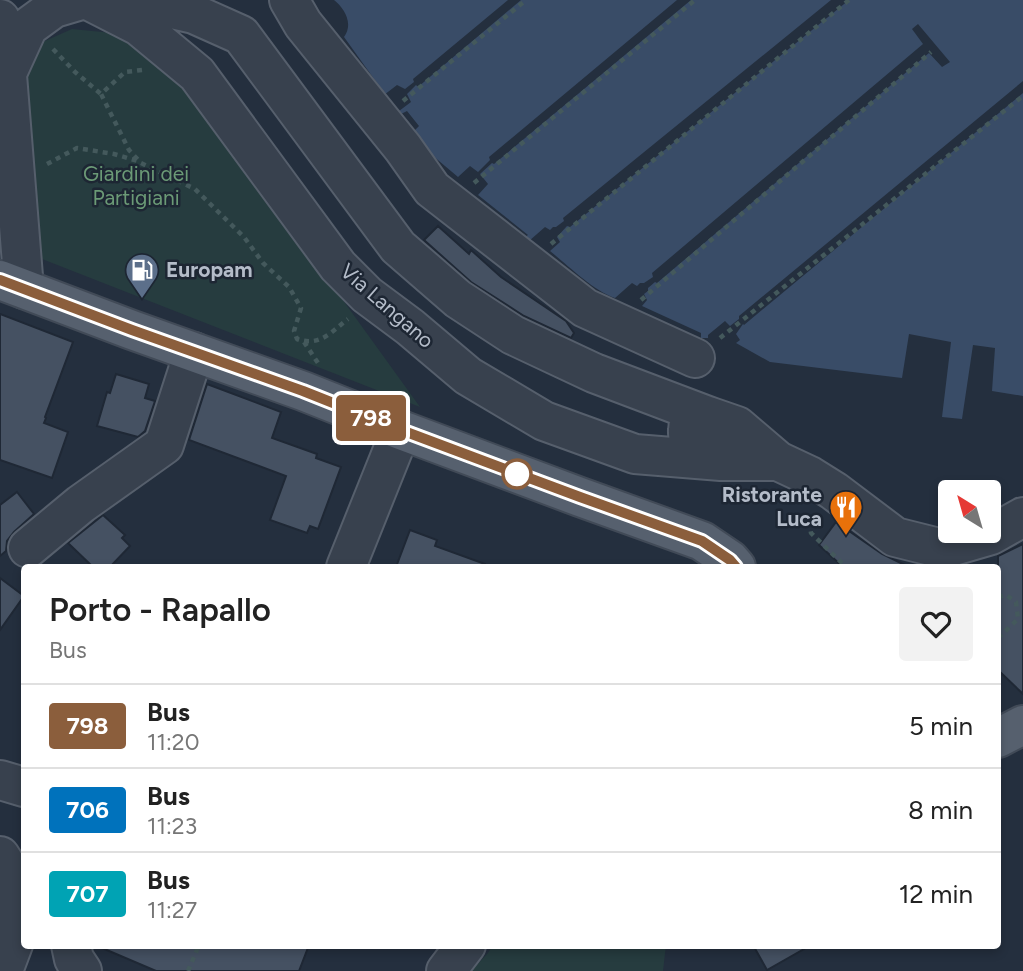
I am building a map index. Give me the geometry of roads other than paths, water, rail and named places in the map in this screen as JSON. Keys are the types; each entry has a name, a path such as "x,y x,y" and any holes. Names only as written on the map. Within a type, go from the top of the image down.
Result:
{"main road":[{"path":"12,285 702,541 733,564"},
{"path":"1001,736 1023,725"}],"street":[{"path":"19,20 81,0"},
{"name":"Via Langano","path":"88,0 139,26 197,74 338,266 367,295 468,376 544,421 635,454 700,440 778,461 834,491 895,537 943,549 991,535 1023,517"},
{"path":"112,0 133,1 194,14 241,35 398,247 458,299 513,335 594,373 700,440"},
{"path":"133,1 138,0"},
{"path":"289,0 303,24 403,148 432,189 585,308 695,358"},
{"path":"12,285 15,181 7,75 28,27 19,20"},
{"path":"28,548 80,504 164,445 194,352"},
{"path":"347,564 401,430"},
{"path":"0,780 21,786"},
{"path":"0,856 12,875 16,892 15,939 3,971"},
{"path":"72,949 74,959 82,971"},
{"path":"446,971 463,949"}],"water":[{"path":"334,0 508,0 413,79 414,82 405,89 397,85 384,95 378,94 382,90 344,37 348,21"},
{"path":"521,0 677,0 489,157 490,160 478,172 470,166 458,177 426,150 413,132 419,126 407,111 401,114 399,111 411,102 407,94 416,85 418,87"},
{"path":"691,0 831,0 563,218 564,221 550,230 545,227 529,241 525,237 528,235 478,195 488,184 480,174"},
{"path":"849,0 1023,0 1023,81 739,316 739,319 730,326 725,321 708,335 708,338 701,338 701,333 642,306 647,300 644,294 648,288 929,53 942,67 950,62 918,24 912,29 923,44 652,273 653,277 644,283 637,286 632,283 615,298 589,284 550,251 560,242 557,237 567,226 570,227"},
{"path":"1023,93 1023,396 992,391 995,348 973,345 962,419 942,417 951,342 909,334 902,378 770,362 736,343 740,340 736,334 743,324"}],"place":[{"name":"Europam","path":"142,300"},
{"name":"Ristorante Luca","path":"846,537"}],"park label":[{"name":"Giardini dei Partigiani","path":"136,186"}]}
